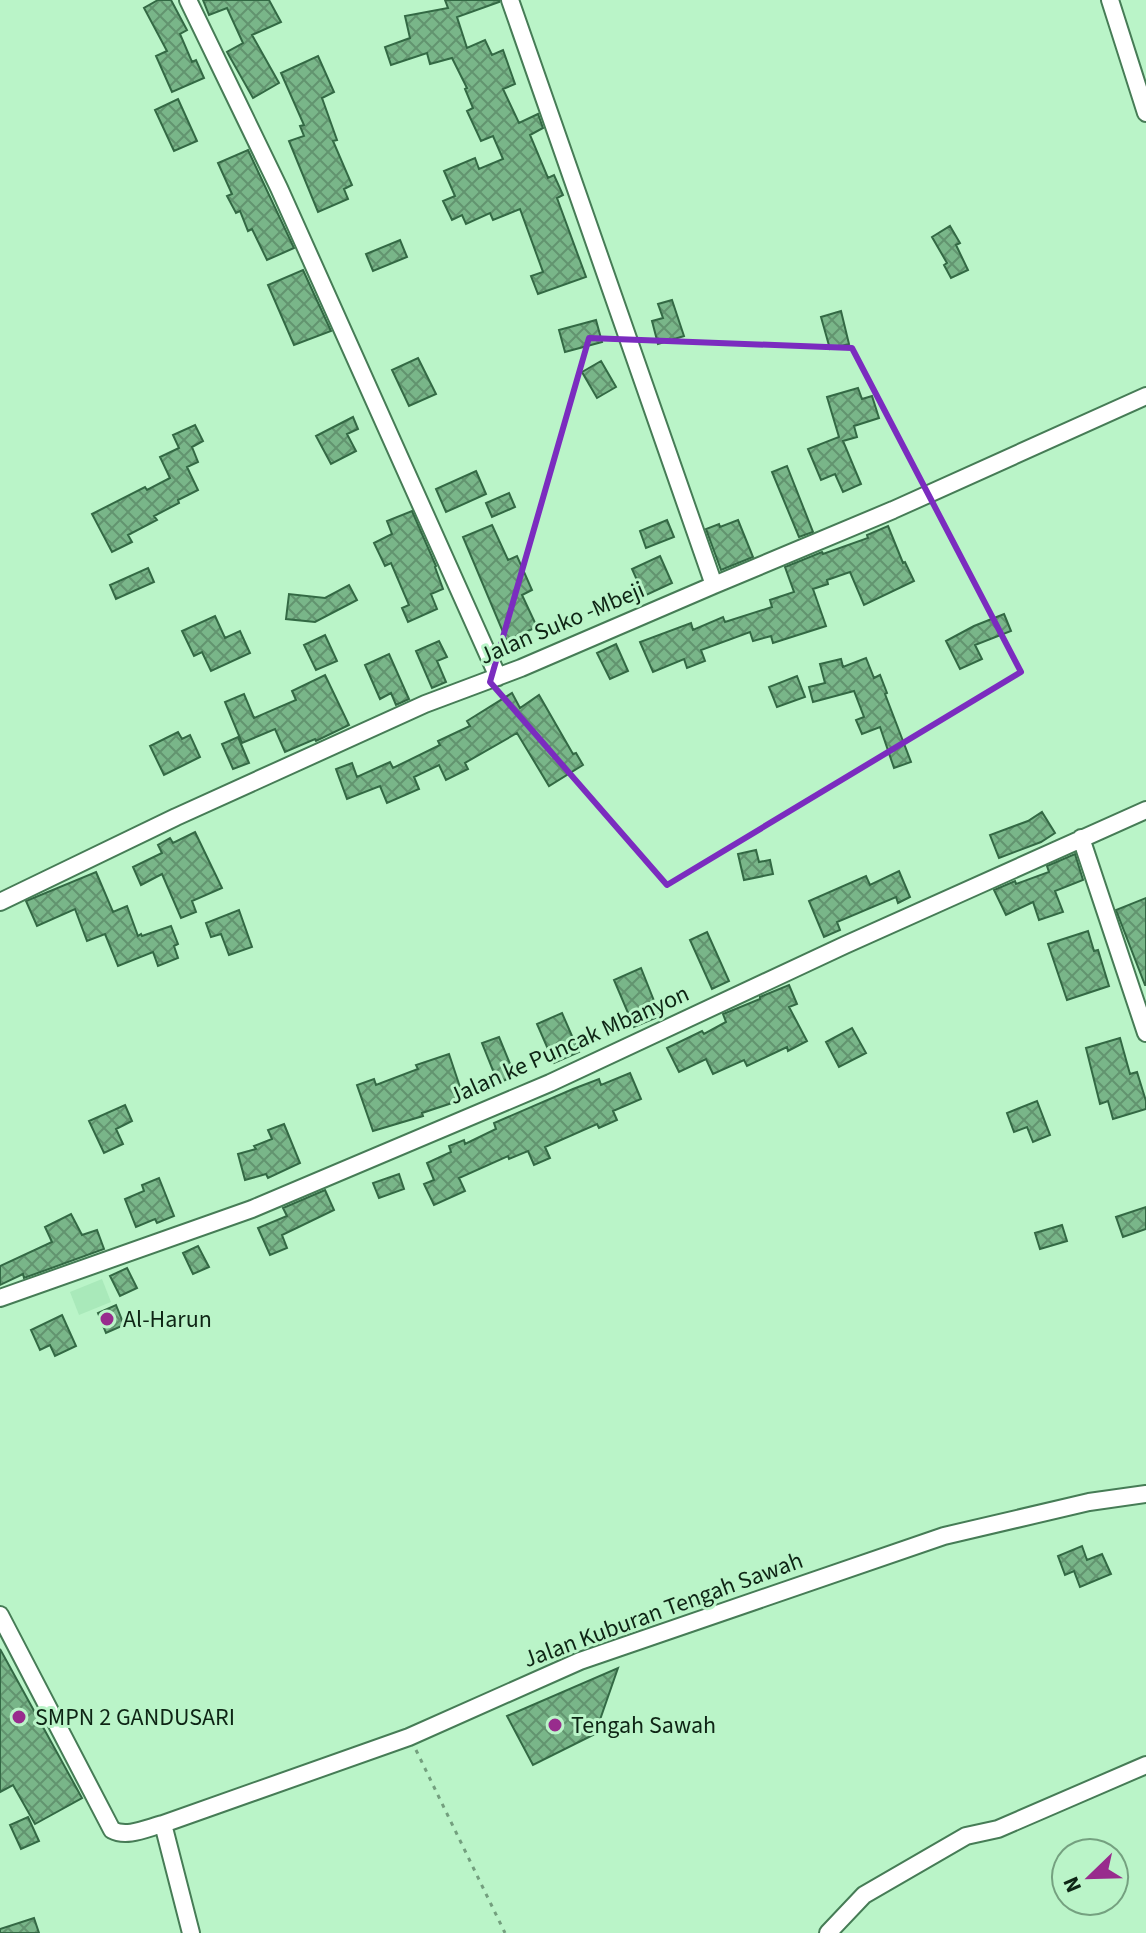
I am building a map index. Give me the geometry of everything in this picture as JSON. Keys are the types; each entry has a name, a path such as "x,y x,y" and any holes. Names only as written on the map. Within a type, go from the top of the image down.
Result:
{"street":[{"path":"188,0 279,188 498,677"},
{"path":"510,0 714,585"},
{"path":"1110,0 1146,113"},
{"name":"Jalan Suko -Mbeji","path":"0,902 176,817 411,711 893,510 1146,396"},
{"name":"Jalan ke Puncak Mbanyon","path":"0,1298 252,1209 550,1083 858,938 1146,810"},
{"path":"1081,838 1146,1033"},
{"name":"Jalan Kuburan Tengah Sawah","path":"0,1615 112,1830 119,1834 131,1833 409,1737 580,1661 944,1536 1089,1502 1146,1494"},
{"path":"828,1933 864,1895 966,1836 998,1829 1146,1765"},
{"path":"163,1824 191,1933"}],"path":[{"path":"409,1737 505,1933"}],"highlighted area":[{"path":"589,338 852,348 1021,672 667,885 490,682"}],"shaded area":[{"path":"102,1279 111,1302 79,1315 70,1292"}],"building":[{"path":"158,0 171,0 187,30 180,34 192,62 196,60 204,78 172,92 156,56 167,51 144,8"},
{"path":"203,0 269,0 281,22 252,35 279,83 253,98 227,52 243,43 227,8 209,15"},
{"path":"445,0 499,0 457,17 467,48 485,40 492,55 503,50 515,84 503,89 519,123 538,114 543,128 530,135 548,178 554,175 563,195 557,198 586,277 538,294 531,276 543,272 520,209 493,220 490,213 466,224 462,215 452,220 443,201 455,196 444,171 475,158 479,169 503,159 493,136 481,141 467,111 473,108 467,88 452,58 430,64 427,53 391,65 385,47 410,38 405,16 448,8"},
{"path":"318,56 334,92 322,98 337,140 333,141 352,185 344,189 348,199 318,212 289,141 304,136 300,126 304,125 281,73"},
{"path":"178,99 197,141 174,151 155,110"},
{"path":"248,150 294,248 267,260 252,229 248,231 240,211 236,213 227,196 232,194 218,163"},
{"path":"950,226 960,243 956,245 968,270 951,278 944,265 947,263 932,237"},
{"path":"400,240 407,257 373,271 366,254"},
{"path":"303,270 331,331 294,345 268,285"},
{"path":"672,300 684,336 658,344 652,321 663,318 658,304"},
{"path":"841,311 849,344 830,349 821,317"},
{"path":"596,320 602,342 565,352 559,330"},
{"path":"418,358 436,394 409,406 392,370"},
{"path":"601,361 616,387 597,398 582,372"},
{"path":"858,388 862,399 872,396 879,418 854,426 857,437 843,441 861,484 843,492 835,474 821,480 808,449 839,437 827,397"},
{"path":"353,417 358,429 347,434 356,451 331,464 316,436"},
{"path":"195,425 203,441 192,447 198,462 187,467 198,490 154,516 157,520 128,535 132,542 112,552 92,514 170,478 160,457 179,448 173,435"},
{"path":"787,466 813,532 799,537 772,472"},
{"path":"476,471 486,494 446,512 436,489"},
{"path":"509,493 515,507 492,517 486,503"},
{"path":"412,511 443,589 431,594 437,609 408,622 402,608 409,605 391,563 385,566 374,543 392,534 387,521"},
{"path":"667,520 674,537 646,548 640,531"},
{"path":"738,520 753,557 721,570 706,529"},
{"path":"492,525 508,560 517,556 532,590 522,595 537,627 508,644 463,537"},
{"path":"888,526 914,581 864,605 850,572 827,580 828,584 813,589 826,626 773,643 771,636 753,641 750,632 701,650 705,661 687,668 684,659 653,672 640,642 691,623 693,630 723,617 725,622 772,607 770,600 794,592 785,567 868,538 867,535"},
{"path":"660,556 672,583 644,596 632,569"},
{"path":"148,568 154,582 116,599 110,585"},
{"path":"349,585 357,600 315,622 286,619 289,594 325,598"},
{"path":"1004,614 1011,631 975,645 982,659 960,669 946,641"},
{"path":"215,616 225,638 240,631 250,653 211,671 202,652 194,656 182,631"},
{"path":"325,635 337,661 316,670 304,645"},
{"path":"439,641 447,657 437,661 446,682 432,688 416,651"},
{"path":"616,644 628,671 610,679 597,653"},
{"path":"389,654 409,699 396,705 391,693 380,699 365,665"},
{"path":"866,658 874,678 880,675 911,762 894,768 880,727 862,734 856,720 864,717 854,691 813,702 809,687 825,683 820,664 841,659 843,667"},
{"path":"325,675 349,725 285,752 275,729 242,743 225,702 244,694 254,718 296,700 292,691"},
{"path":"797,676 805,697 777,707 769,687"},
{"path":"512,693 520,708 539,695 573,754 576,753 583,765 549,786 517,733 465,763 468,769 446,780 439,765 414,777 419,789 387,803 380,786 347,799 336,769 352,763 357,777 390,762 393,768 440,745 438,741 470,726 467,721"},
{"path":"178,732 182,739 190,735 200,757 164,775 150,746"},
{"path":"238,737 249,763 233,769 222,744"},
{"path":"1042,812 1055,833 1041,842 999,858 990,835 1028,821"},
{"path":"195,832 222,888 192,901 196,912 181,918 162,874 141,885 133,867 162,853 158,845 170,838 173,843"},
{"path":"756,850 759,862 770,860 773,874 744,880 738,854"},
{"path":"1075,854 1083,880 1055,891 1063,912 1039,920 1033,902 1006,915 994,890 1049,872 1047,866"},
{"path":"899,871 910,897 898,903 896,897 837,922 840,930 824,937 809,901 866,876 870,885"},
{"path":"96,872 113,912 127,906 138,936 171,926 178,944 174,946 178,958 158,966 153,952 118,966 105,934 87,941 75,909 37,926 26,901"},
{"path":"1146,898 1146,985 1145,985 1116,910"},
{"path":"239,910 252,947 229,955 221,934 211,937 206,923"},
{"path":"1088,931 1094,951 1098,950 1109,986 1067,1000 1048,944"},
{"path":"707,932 729,981 712,989 690,940"},
{"path":"641,968 660,1016 634,1027 614,980"},
{"path":"789,985 797,1004 789,1007 807,1041 747,1066 744,1060 713,1074 706,1059 679,1072 667,1048 702,1031 704,1034 726,1022 723,1014"},
{"path":"562,1013 579,1052 554,1063 537,1024"},
{"path":"852,1028 866,1053 839,1067 826,1042"},
{"path":"499,1037 515,1076 498,1083 482,1043"},
{"path":"1120,1038 1130,1074 1137,1072 1146,1109 1113,1119 1108,1101 1100,1104 1086,1048"},
{"path":"449,1054 464,1099 422,1113 423,1116 373,1131 357,1085 374,1079 376,1085 418,1069 416,1065"},
{"path":"630,1073 641,1099 613,1111 617,1120 599,1128 597,1124 545,1147 550,1158 534,1165 528,1151 509,1159 508,1156 459,1178 465,1191 434,1205 424,1184 434,1180 427,1163 451,1152 449,1146 464,1140 465,1144 496,1129 494,1123 573,1089 599,1079 601,1085"},
{"path":"1037,1101 1050,1135 1033,1142 1027,1127 1014,1132 1007,1113"},
{"path":"125,1105 132,1121 116,1129 123,1144 104,1153 89,1121"},
{"path":"284,1124 300,1163 268,1178 266,1174 245,1180 238,1154 256,1149 254,1146 272,1139 268,1130"},
{"path":"399,1174 404,1189 379,1198 373,1183"},
{"path":"159,1178 174,1216 157,1223 155,1219 136,1227 125,1199 144,1191 142,1185"},
{"path":"325,1190 334,1210 282,1235 287,1248 270,1255 258,1228 287,1216 283,1208"},
{"path":"1146,1207 1146,1229 1123,1237 1116,1217"},
{"path":"71,1214 82,1235 97,1230 104,1249 24,1278 23,1274 0,1285 0,1266 52,1242 45,1227"},
{"path":"1062,1225 1067,1241 1040,1249 1035,1233"},
{"path":"198,1246 209,1267 193,1274 183,1253"},
{"path":"127,1268 137,1288 120,1296 110,1276"},
{"name":"Al-Harun","path":"116,1305 124,1325 106,1333 98,1313"},
{"path":"62,1315 76,1346 55,1356 50,1345 40,1350 31,1330"},
{"path":"1082,1546 1087,1560 1102,1554 1111,1574 1080,1587 1074,1571 1065,1575 1058,1556"},
{"name":"SMPN 2 GANDUSARI","path":"0,1649 82,1798 35,1824 13,1785 0,1792"},
{"name":"Tengah Sawah","path":"618,1668 595,1734 533,1765 507,1716"},
{"path":"28,1817 39,1841 21,1849 10,1825"},
{"path":"34,1918 39,1933 0,1933 0,1929"}],"place":[{"name":"Al-Harun","path":"107,1319"},
{"name":"SMPN 2 GANDUSARI","path":"19,1717"},
{"name":"Tengah Sawah","path":"555,1725"}]}
